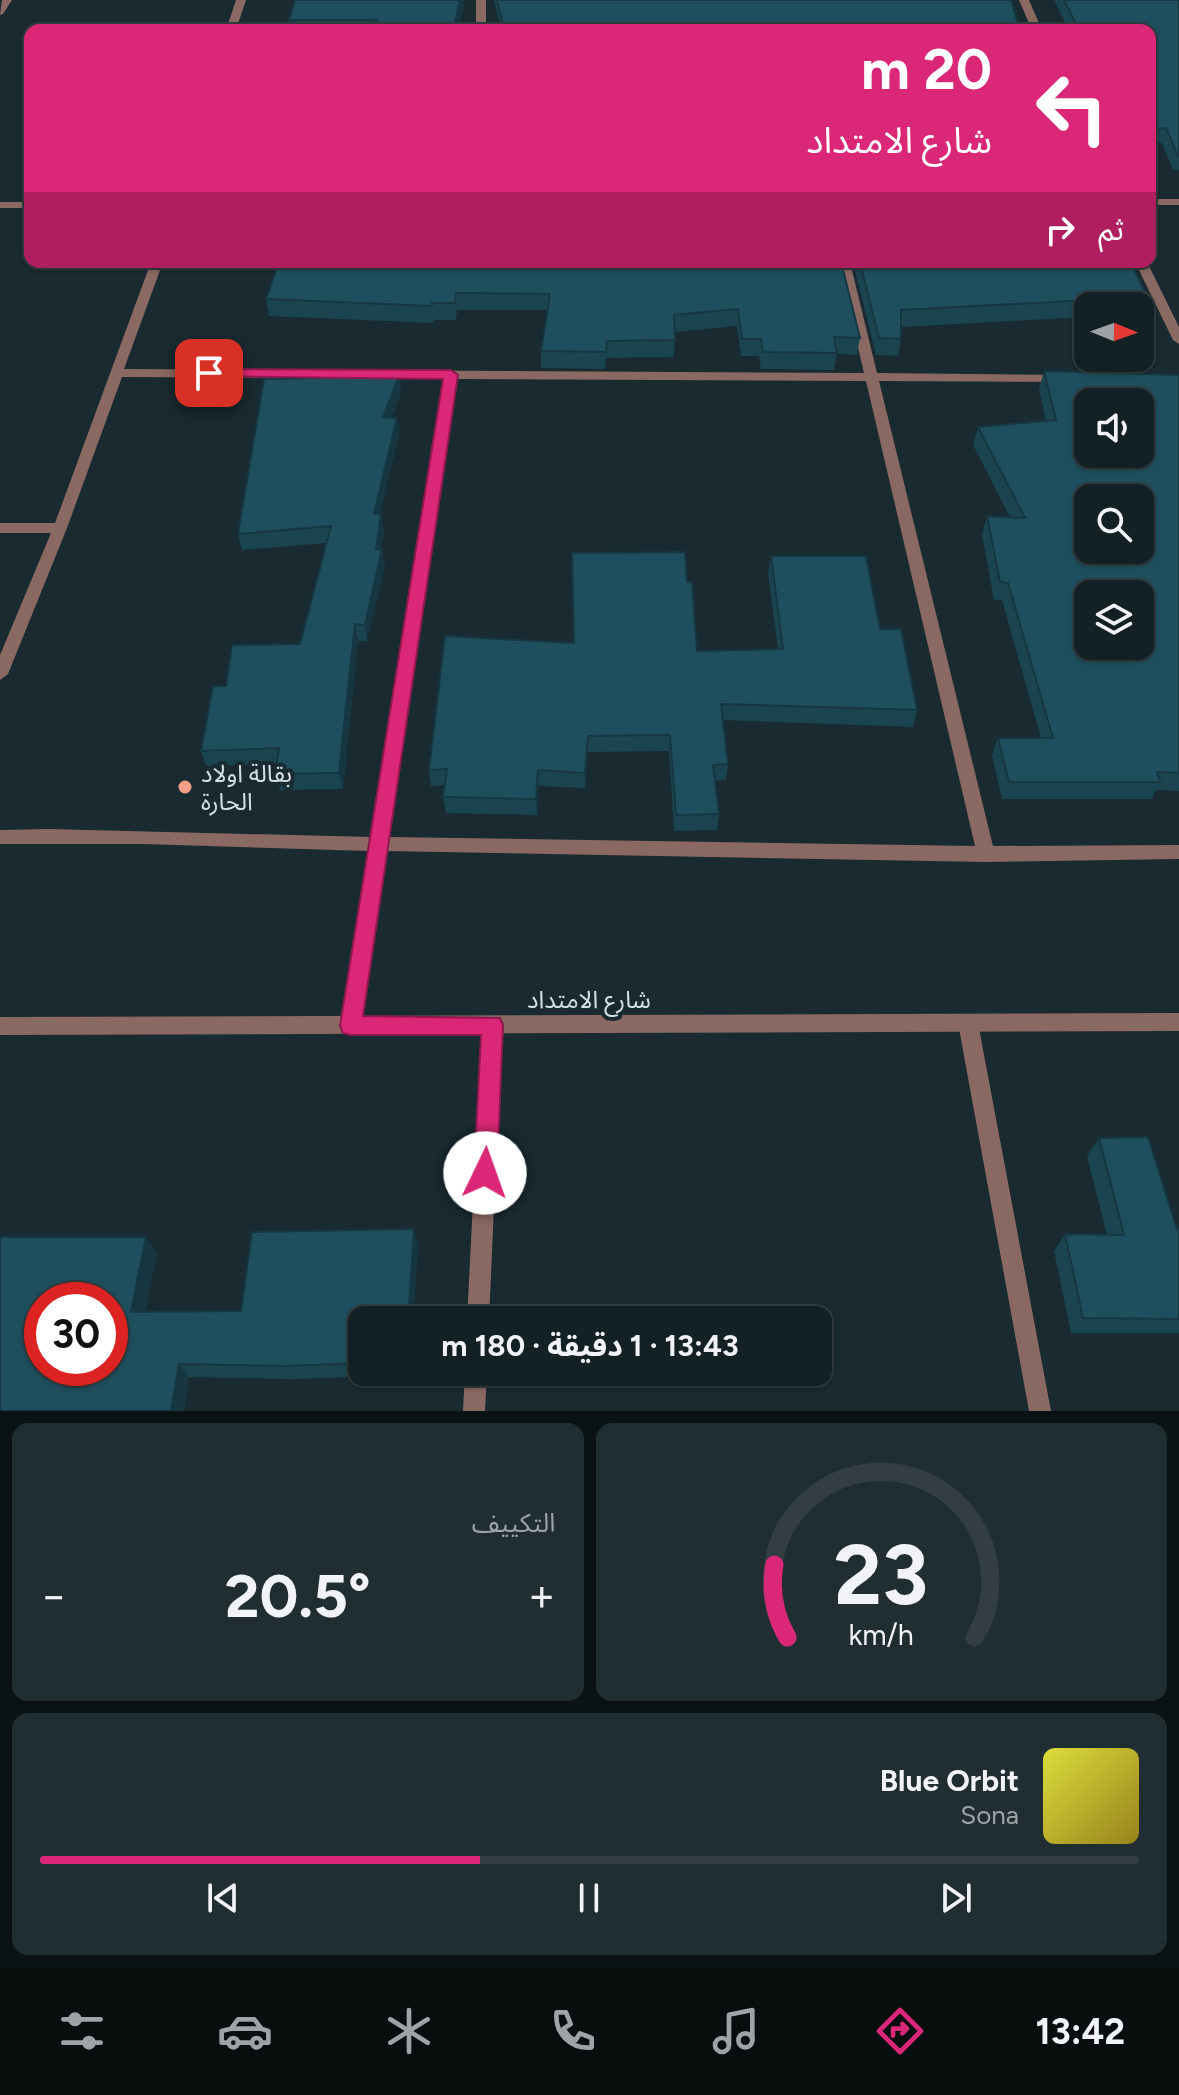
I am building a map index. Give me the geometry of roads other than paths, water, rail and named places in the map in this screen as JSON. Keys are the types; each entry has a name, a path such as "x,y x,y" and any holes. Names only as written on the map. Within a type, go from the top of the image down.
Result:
{"street":[{"path":"0,12 7,0"},
{"path":"233,24 241,0"},
{"path":"481,0 481,24"},
{"path":"1024,0 1034,24"},
{"path":"1156,202 1179,202"},
{"path":"0,205 24,205"},
{"path":"0,674 60,528 155,268"},
{"path":"845,268 869,378 986,855"},
{"path":"1144,268 1179,340"},
{"path":"118,373 1071,378"},
{"path":"350,1026 451,375"},
{"path":"0,528 60,528"},
{"path":"0,837 76,834 377,844 986,855 1179,852"},
{"name":"شارع الامتداد","path":"0,1026 1179,1022"},
{"path":"968,1023 1040,1411"},
{"path":"479,1306 492,1025"},
{"path":"474,1411 475,1386"}],"place":[{"name":"بقالة اولاد الحارة","path":"185,787"}]}
